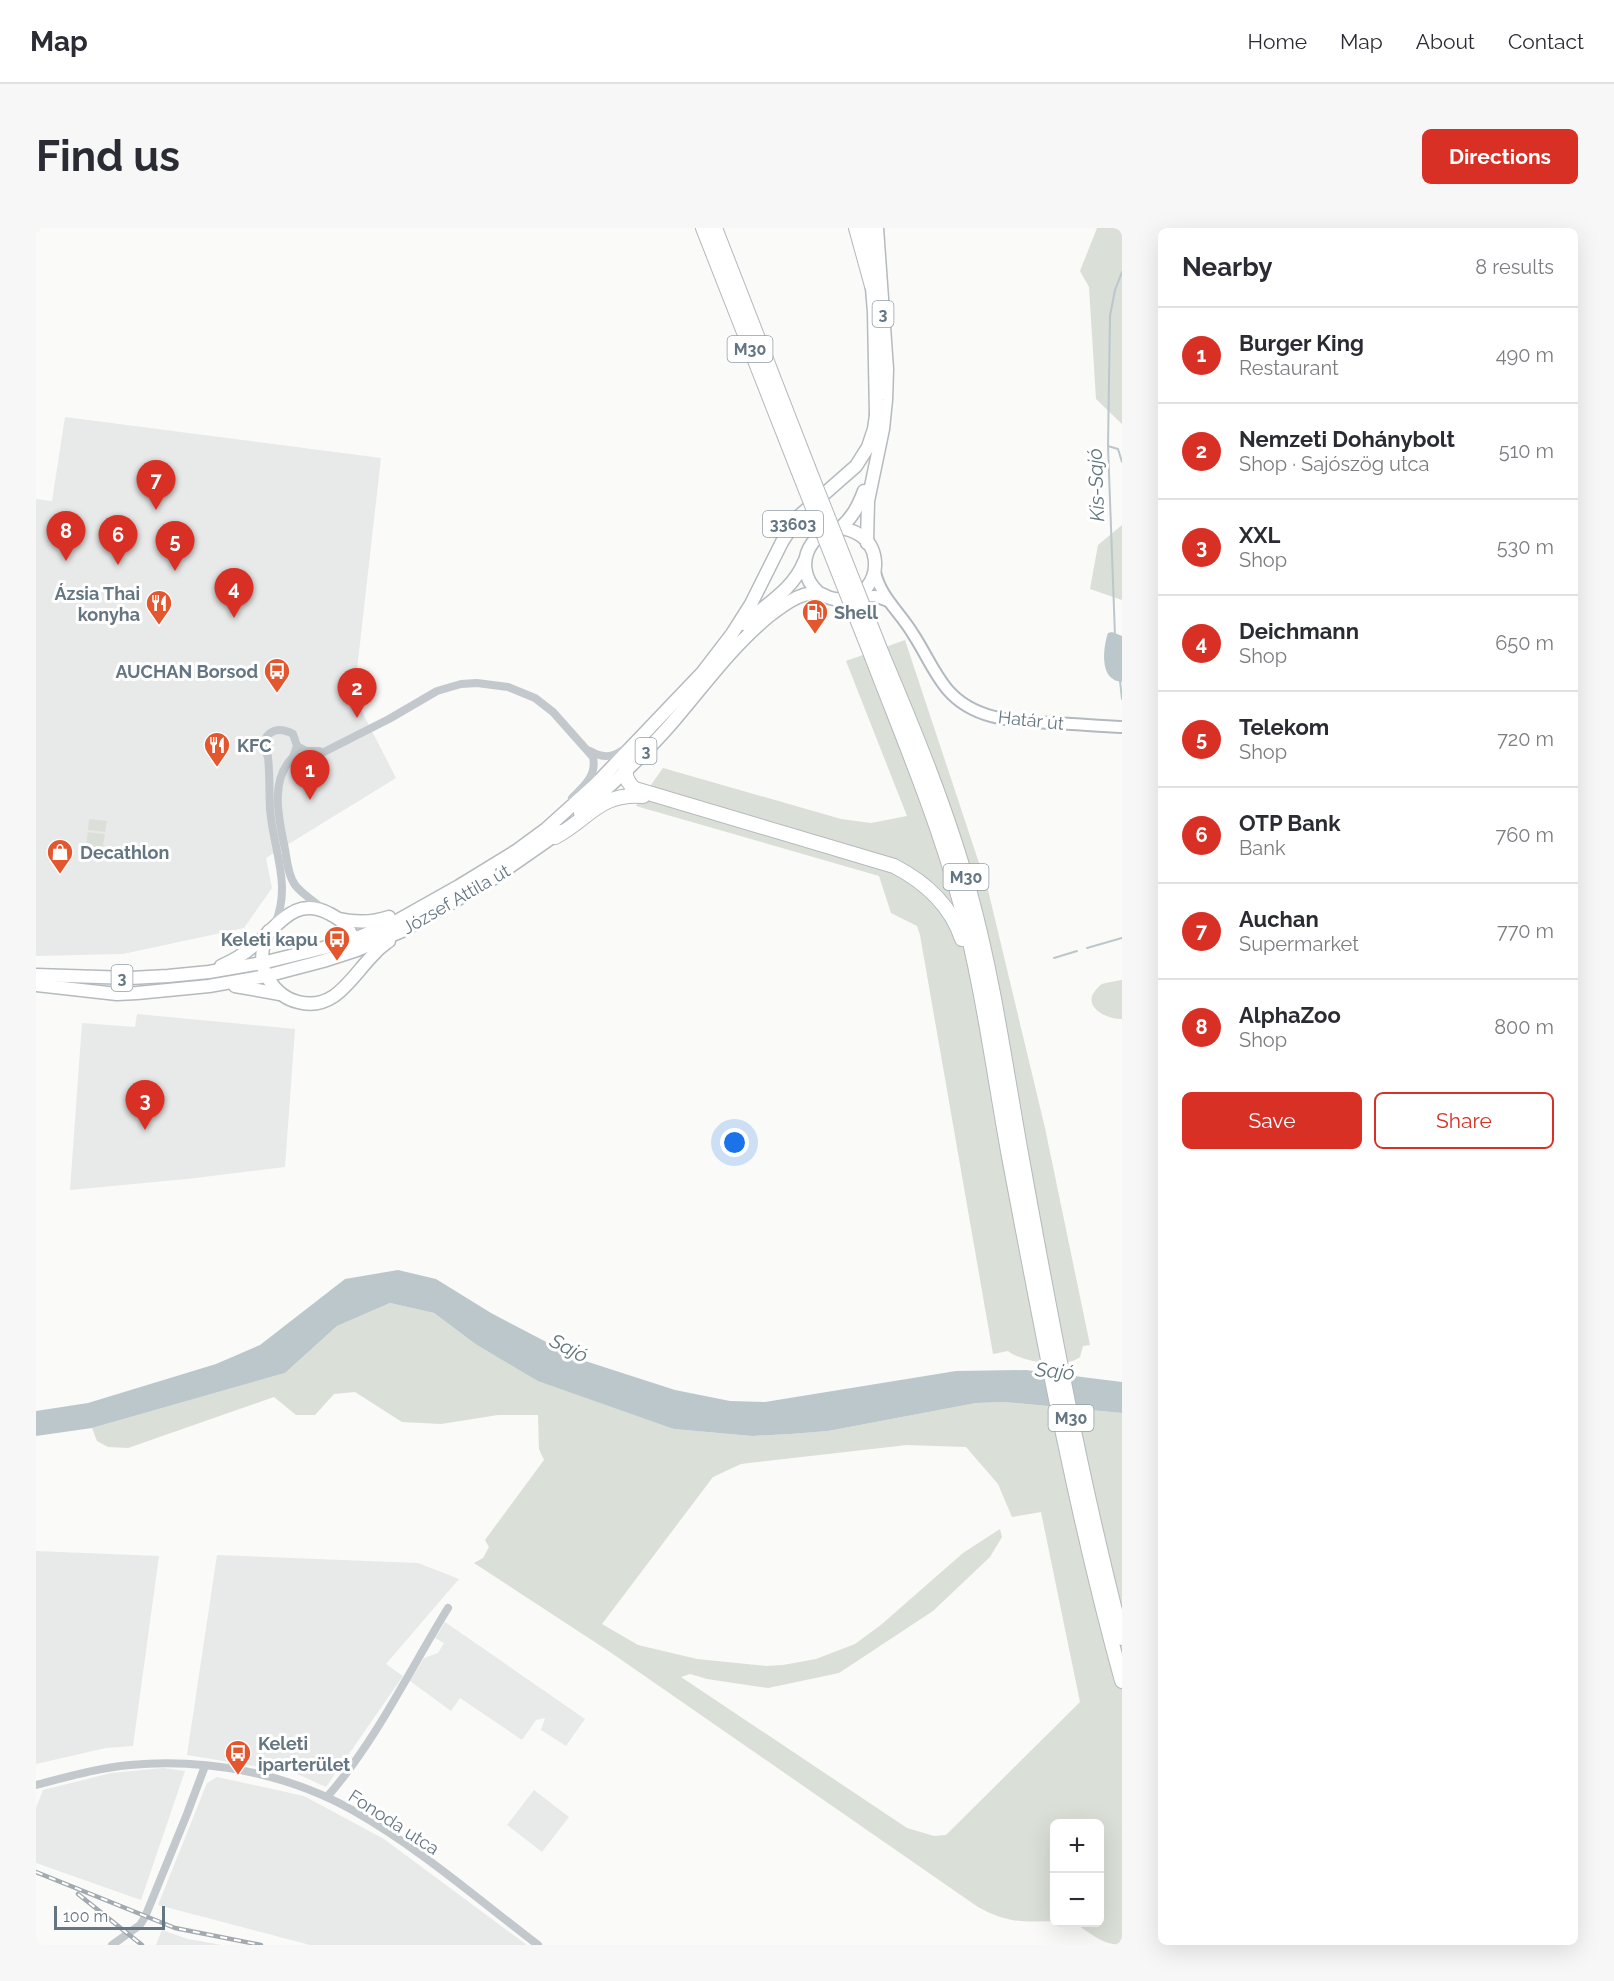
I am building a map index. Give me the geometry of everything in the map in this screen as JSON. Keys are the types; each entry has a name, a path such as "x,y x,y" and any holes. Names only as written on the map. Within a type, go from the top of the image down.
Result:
{"highway":[{"name":"M30","path":"703,228 803,468 877,656 940,800 959,855 988,972 1051,1350"},
{"name":"M30","path":"715,228 803,468"},
{"path":"856,228 872,286"},
{"name":"M30","path":"877,656 949,864 960,903 980,990 1079,1487 1122,1681"},
{"path":"640,740 627,760 626,772 628,783 631,786 654,796 880,860 906,872 938,898 953,918 980,990"},
{"path":"550,833 610,799 628,795 654,796"},
{"name":"M30","path":"1079,1487 1122,1638"}],"main road":[{"name":"3","path":"732,634 788,588 798,577 807,551 816,538 839,529 850,520 861,499 876,437 877,408 874,312 867,228"},
{"name":"3","path":"875,572 874,555 867,543 868,501 883,429 887,369 877,228"},
{"name":"3","path":"874,429 877,408"},
{"name":"33603","path":"732,634 751,604 782,542 798,517 856,466 868,447 874,429"},
{"path":"839,529 854,532 867,543"},
{"path":"805,561 808,579 819,592"},
{"path":"851,597 865,589 875,572"},
{"name":"Határ út","path":"875,572 879,587 888,602 912,632 933,670 953,696 980,712 1004,720 1122,727"},
{"name":"3","path":"819,592 835,599 851,597"},
{"name":"József Attila út","path":"36,985 117,994 209,986 266,976 402,931 489,882 626,772 755,627 779,608 803,595 819,592"},
{"path":"851,597 875,596 888,602"},
{"name":"József Attila út","path":"36,975 130,978 209,972 355,945 550,833 702,673 732,634"},
{"path":"209,972 231,962 253,946 283,917 300,910 316,909 352,922 379,921 433,901"},
{"path":"332,915 350,930 355,945 357,964 351,979"},
{"path":"272,928 264,945 262,963 266,976 281,994"},
{"path":"209,986 241,986 281,994 296,1002 322,1002 339,994 375,952 402,931"}],"street":[{"path":"268,757 279,762 318,756 389,719 436,691 461,684 477,683 508,687 535,698 553,712 593,757 594,772 590,779 550,819 550,833"},
{"path":"589,750 604,757 617,754 659,713 668,710"},
{"path":"272,928 284,895 283,879 272,828 268,757 264,750 264,742 268,734 275,730 283,730 293,734 297,746 306,751 330,750"},
{"path":"297,746 284,768 277,812 289,872 295,885 332,915"},
{"path":"327,1797 341,1781 377,1728 447,1608"},
{"name":"Fonoda utca","path":"36,1785 130,1765 205,1766 276,1778 327,1797 388,1832 538,1945"},
{"path":"111,1945 141,1925 188,1814 205,1766"}],"shaded area":[{"path":"1097,228 1122,228 1122,424 1096,399 1089,287 1080,271"},
{"path":"65,417 381,458 354,696 396,778 266,858 272,888 244,928 123,954 36,956 36,499 52,501"},
{"path":"1122,525 1122,600 1090,589 1098,545"},
{"path":"1112,632 1122,636 1122,682 1114,680 1106,670 1104,650 1108,633"},
{"path":"905,640 988,890 1045,1128 1090,1345 1083,1346 1080,1357 1065,1363 1033,1361 1008,1351 993,1354 920,935 917,926 891,913 879,876 636,806 663,768 841,819 871,823 907,816 846,661"},
{"path":"89,819 107,821 105,832 88,830"},
{"path":"88,832 105,834 102,851 94,850 93,860 84,859"},
{"path":"1122,980 1122,1019 1116,1019 1098,1011 1094,1007 1092,997 1102,984"},
{"path":"137,1014 295,1029 285,1167 70,1190 82,1023 135,1027"},
{"path":"398,1270 436,1279 491,1313 579,1359 675,1390 730,1401 765,1402 956,1371 1026,1370 1122,1382 1122,1413 1004,1402 976,1403 828,1431 752,1436 674,1429 538,1381 474,1343 434,1313 390,1303 337,1326 285,1373 92,1428 36,1436 36,1411 88,1403 216,1364 260,1345 345,1279"},
{"path":"390,1303 434,1313 474,1343 674,1429 752,1436 828,1431 976,1403 1004,1402 1122,1413 1122,1945 1103,1941 1080,1927 1104,1927 1104,1819 1050,1819 1050,1921 1006,1919 988,1912 610,1652 474,1563 483,1558 489,1547 485,1540 544,1460 539,1449 538,1415 498,1415 441,1424 402,1422 355,1392 334,1394 315,1415 296,1415 274,1397 128,1448 108,1447 97,1441 92,1428 285,1373 337,1326","holes":["907,1445 966,1447 998,1484 1012,1517 1041,1512 1080,1702 946,1835 934,1836 907,1828 681,1677 690,1674 707,1679 768,1688 839,1673 933,1611 990,1557 1002,1537 1000,1529 963,1553 882,1624 855,1644 816,1659 766,1666 697,1659 638,1645 602,1624 713,1477 741,1464"]},
{"path":"36,1551 159,1556 133,1746 106,1748 36,1764"},
{"path":"217,1555 418,1563 459,1579 386,1664 403,1676 326,1787 295,1773 187,1755"},
{"path":"445,1622 585,1719 566,1746 541,1730 545,1718 536,1720 522,1740 460,1698 451,1711 410,1681 424,1658 438,1653 444,1643 435,1638"},
{"path":"163,1768 185,1771 141,1900 36,1863 36,1808 43,1790 111,1773"},
{"path":"217,1777 304,1796 384,1839 527,1945 310,1945 158,1905 207,1783"},
{"path":"534,1790 569,1817 542,1852 507,1825"},
{"path":"162,1930 188,1939 222,1945 156,1945"}],"waterway":[{"name":"Kis-Sajó","path":"1115,636 1108,446 1110,316 1115,290 1122,272"},
{"path":"1108,446 1118,449 1122,462"},
{"name":"Kis-Sajó","path":"1120,681 1122,699"},
{"path":"1087,948 1122,938"},
{"path":"1054,958 1077,951"}],"railway":[{"path":"36,1872 175,1928 261,1945"},
{"path":"78,1894 142,1945"}],"place":[{"name":"Auchan","path":"156,510"},
{"name":"AlphaZoo","path":"66,561"},
{"name":"OTP Bank","path":"118,565"},
{"name":"Telekom","path":"175,571"},
{"name":"Deichmann","path":"234,618"},
{"name":"Ázsia Thai konyha","path":"159,626"},
{"name":"Shell","path":"815,635"},
{"name":"AUCHAN Borsod","path":"277,694"},
{"name":"Nemzeti Dohánybolt","path":"357,718"},
{"name":"KFC","path":"217,768"},
{"name":"Burger King","path":"310,800"},
{"name":"Decathlon","path":"60,875"},
{"name":"Keleti kapu","path":"337,962"},
{"name":"XXL","path":"145,1130"},
{"name":"Keleti iparterület","path":"238,1776"}],"water label":[{"name":"Sajó","path":"569,1348"},
{"name":"Sajó","path":"1055,1371"}]}
